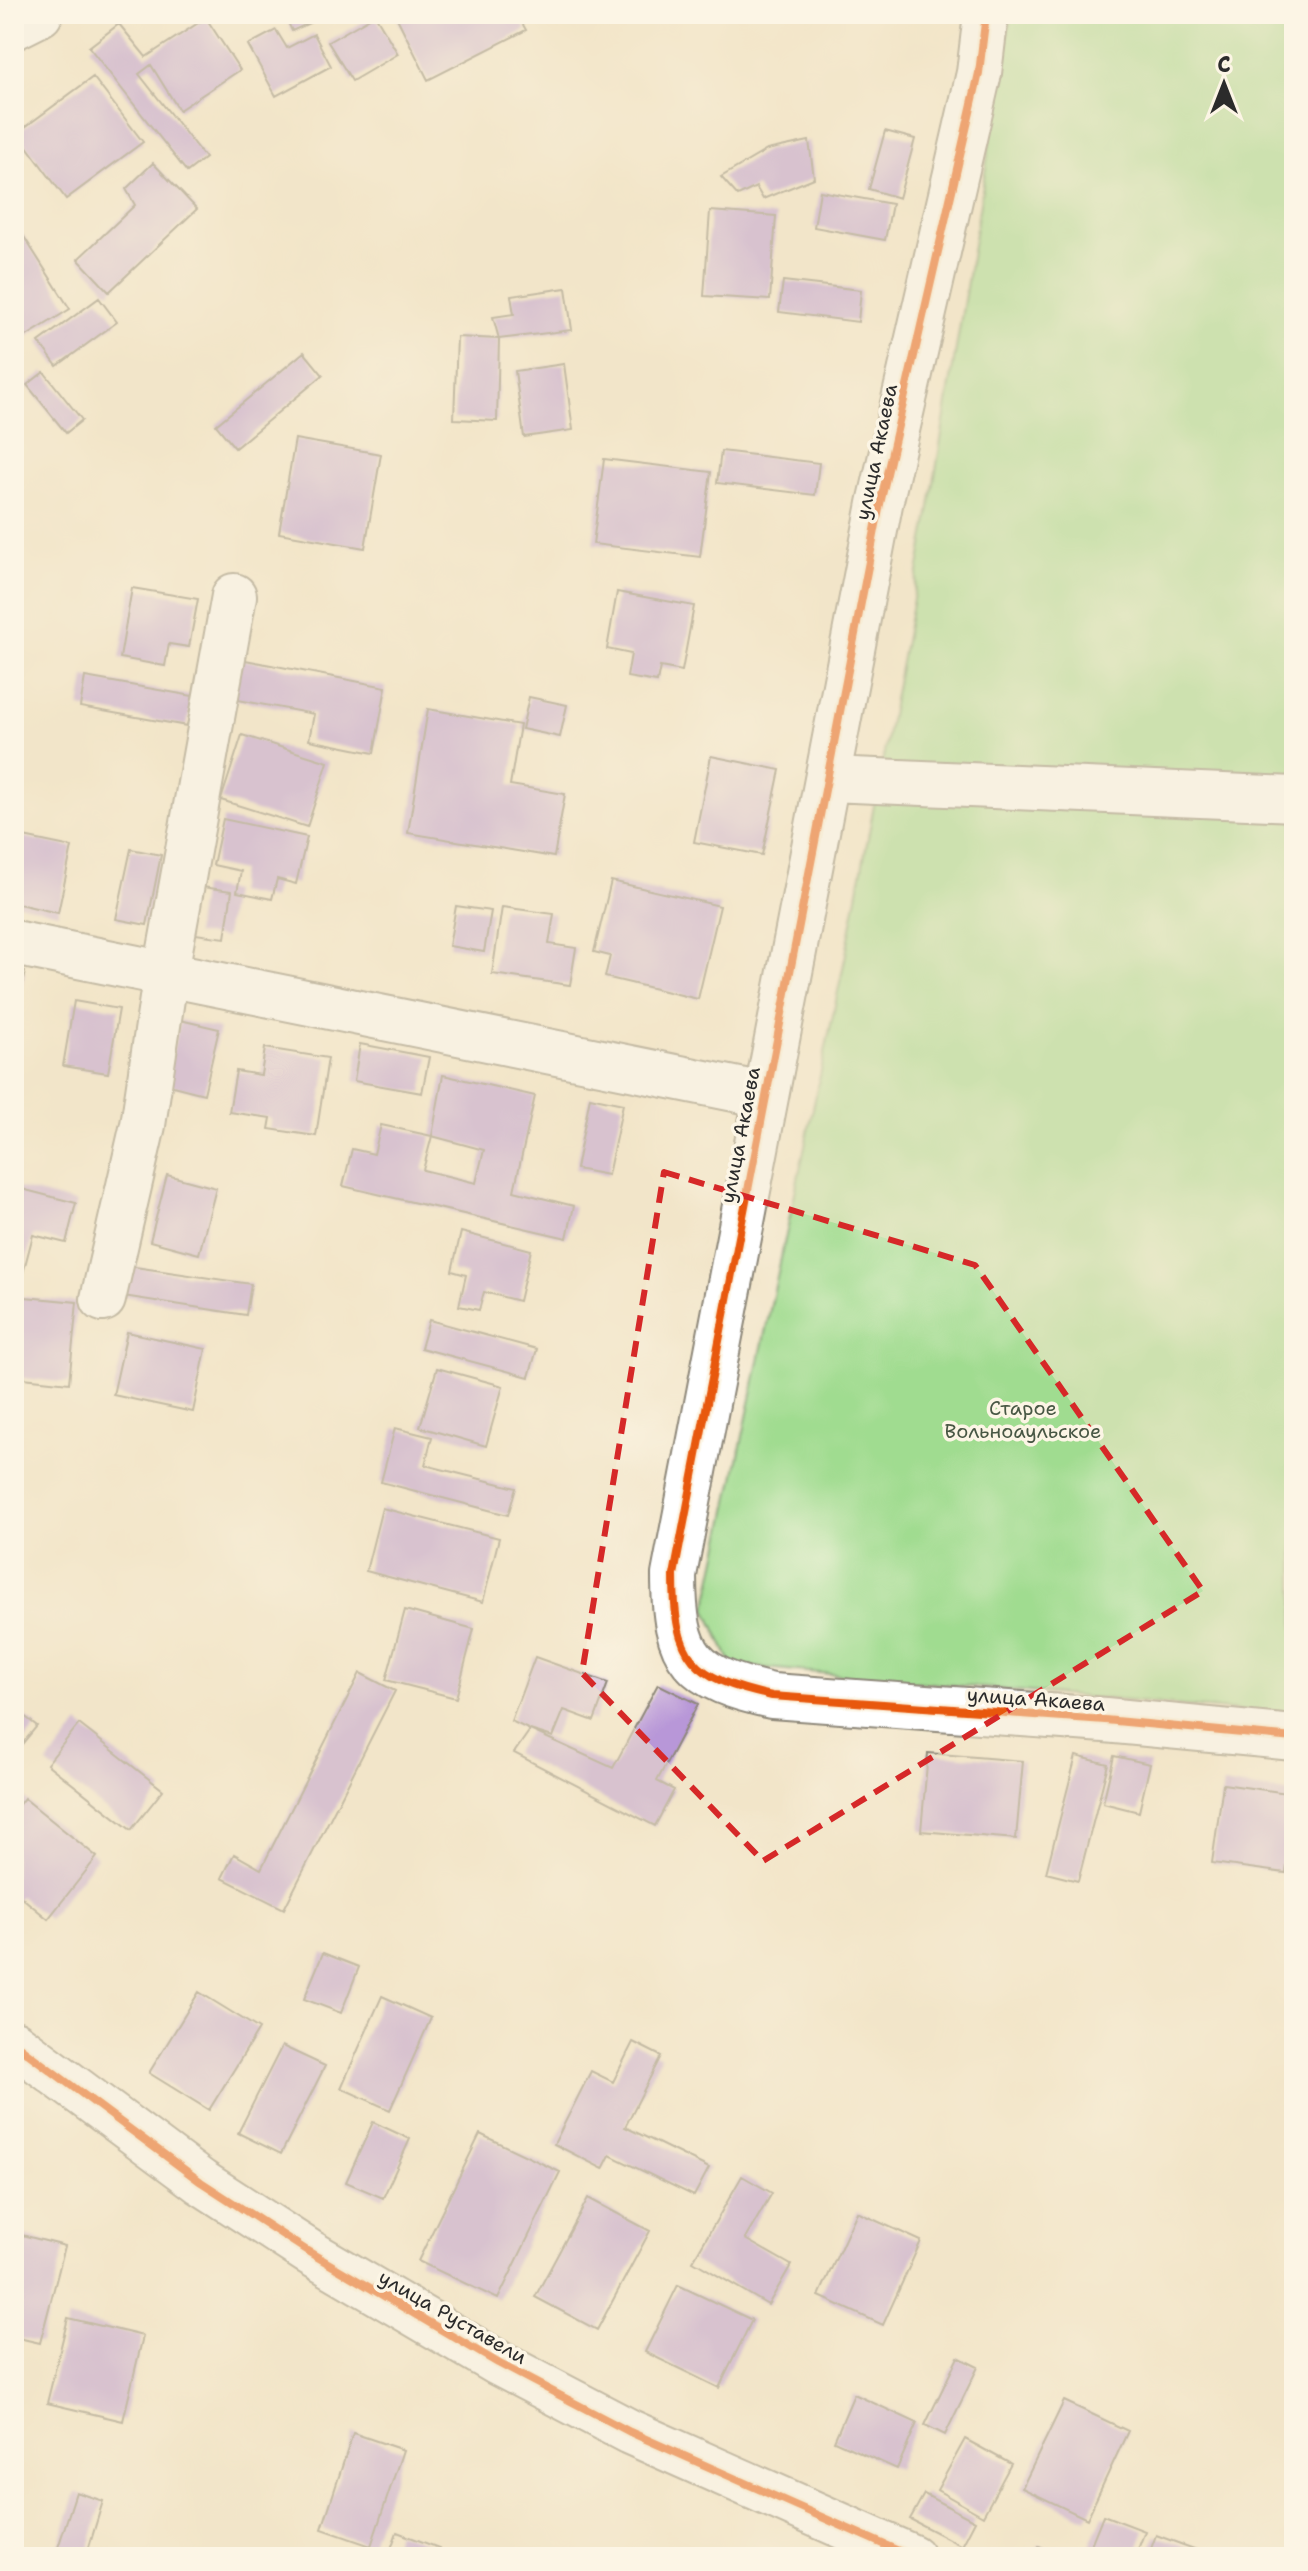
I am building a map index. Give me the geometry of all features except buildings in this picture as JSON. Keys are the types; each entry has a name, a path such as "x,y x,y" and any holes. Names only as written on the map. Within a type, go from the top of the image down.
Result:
{"street":[{"path":"14,27 40,14"},
{"name":"улица Акаева","path":"986,14 979,73 880,504 830,779 764,1095 674,1575 677,1621 683,1643 700,1671 726,1686 772,1696 1105,1720 1294,1738"},
{"path":"103,1299 143,1125 166,972 234,596"},
{"path":"830,779 1294,799"},
{"path":"14,943 764,1095"},
{"name":"улица Руставели","path":"14,2043 201,2182 309,2252 498,2363 630,2432 912,2557"}],"highlighted area":[{"path":"664,1172 975,1265 1203,1591 763,1861 582,1673"}],"green space":[{"name":"Старое Вольноаульское","path":"1011,14 1294,14 1294,1716 732,1665 706,1609 846,954 928,519"}],"cycle path":[{"path":"986,14 979,73 880,504 674,1575 678,1627 693,1661 706,1672 723,1681 772,1696 1105,1720 1294,1738"},
{"path":"14,2043 201,2182 309,2252 498,2363 630,2432 912,2557"}]}
